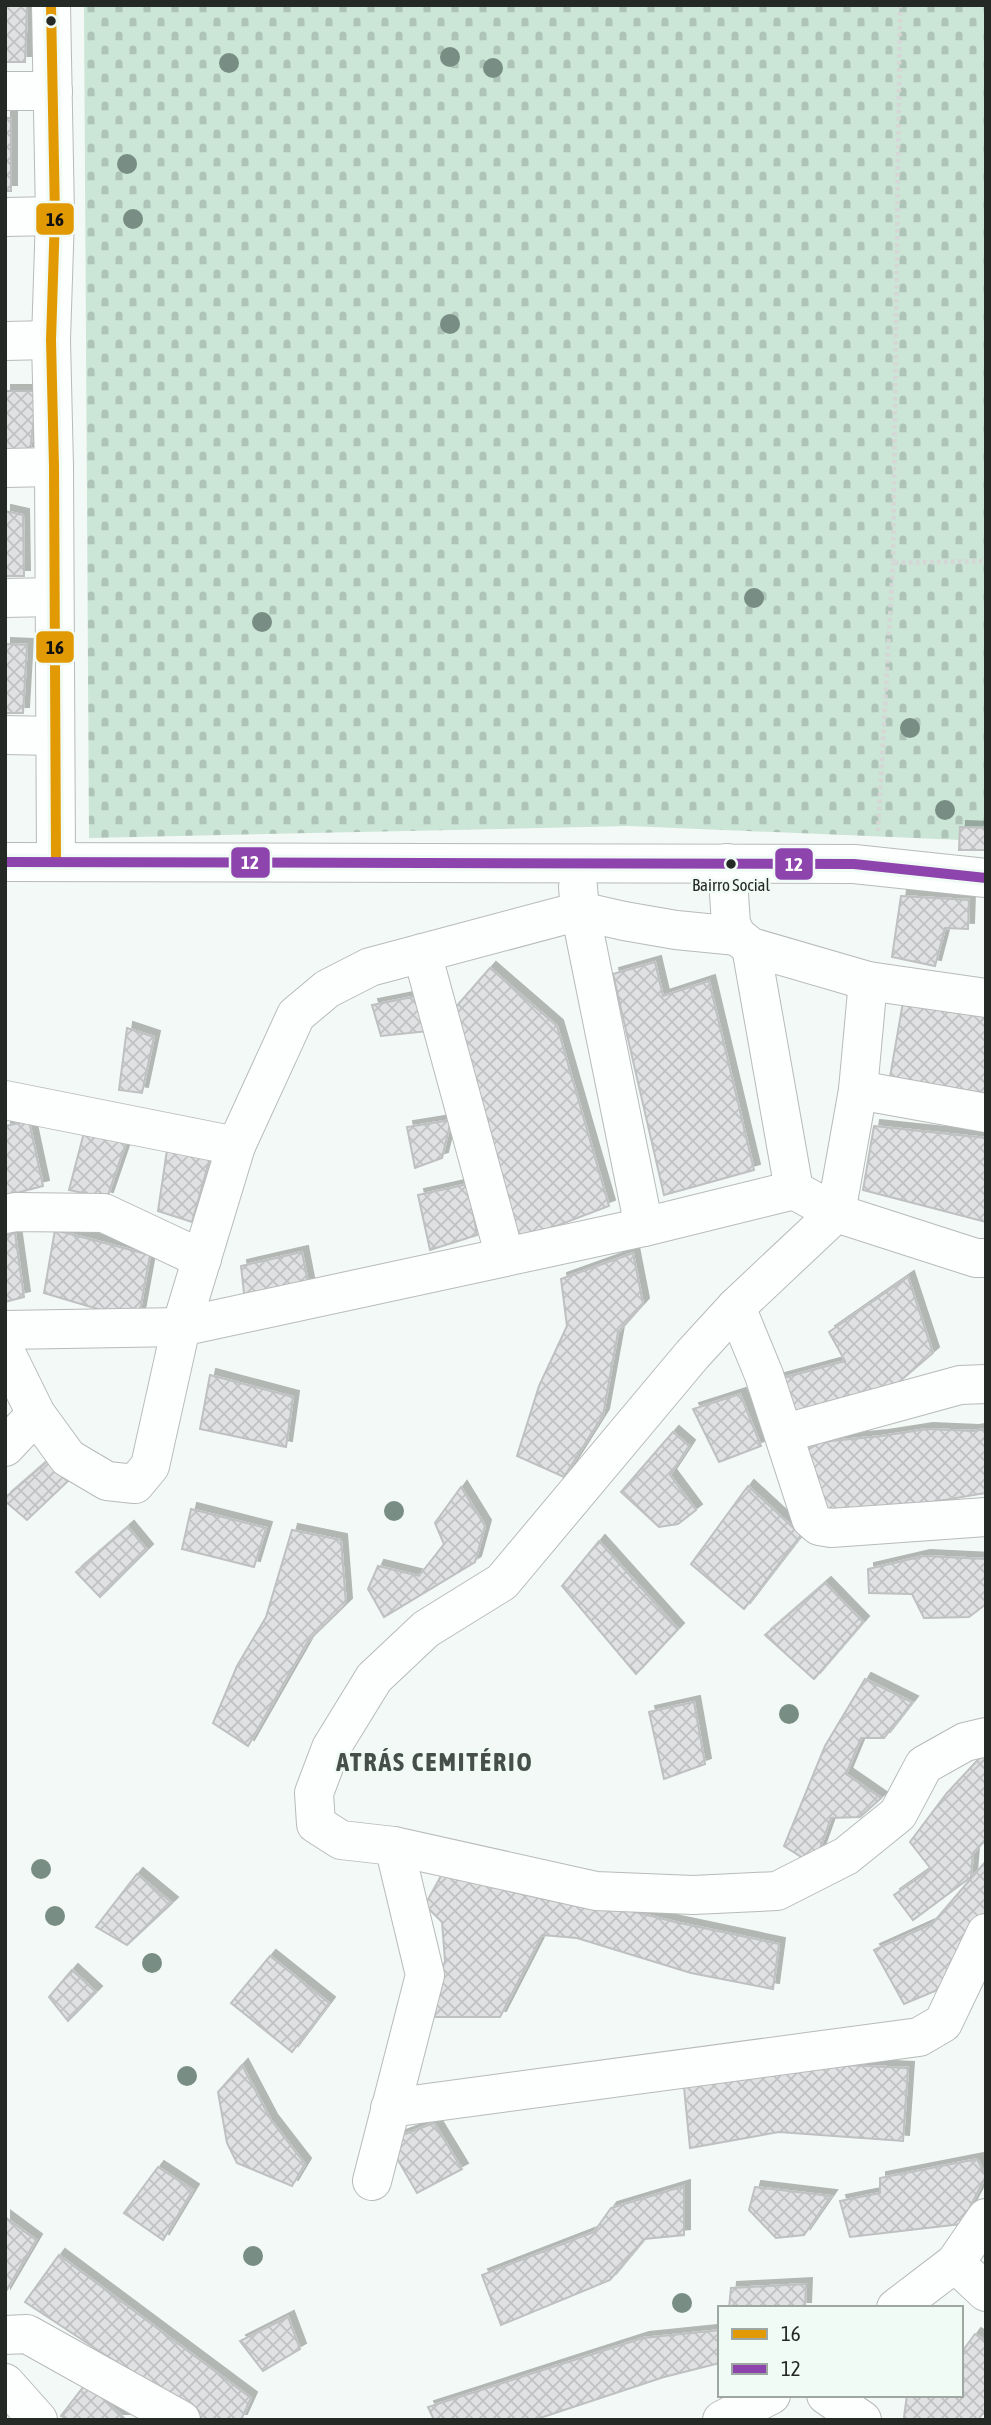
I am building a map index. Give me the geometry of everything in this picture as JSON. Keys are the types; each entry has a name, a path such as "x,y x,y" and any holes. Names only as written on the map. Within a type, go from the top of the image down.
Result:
{"street":[{"path":"51,5 55,216 51,340 55,861"},
{"path":"5,91 53,91"},
{"path":"5,217 55,216"},
{"path":"5,341 51,340"},
{"path":"5,468 54,467"},
{"path":"5,598 54,597"},
{"path":"5,735 53,736"},
{"path":"5,862 854,864 986,878"},
{"path":"727,863 731,924 744,941 794,1190"},
{"path":"576,864 580,911 644,1227"},
{"path":"5,1350 37,1414 68,1458 107,1481 135,1484 150,1466 181,1327 236,1146 296,1015 327,989 370,967 580,911 744,941 868,981 986,998"},
{"path":"422,953 505,1257"},
{"path":"868,981 858,1090 836,1213 736,1307 674,1376 502,1581 426,1629 374,1678 331,1748 314,1793 316,1824 341,1840 394,1846 596,1891 693,1895 777,1891 846,1856 898,1814 924,1765 965,1742 986,1737"},
{"path":"858,1090 986,1113"},
{"path":"5,1100 236,1146"},
{"path":"5,1331 181,1327 644,1227 794,1190 836,1213 976,1258 986,1258"},
{"path":"5,1214 104,1213 202,1259"},
{"path":"736,1307 785,1433 811,1518 819,1526 831,1528 986,1517"},
{"path":"785,1433 960,1385 986,1384"},
{"path":"5,1447 37,1414"},
{"path":"372,2181 425,1975 394,1846"},
{"path":"390,2108 919,2037 943,2023 986,1933"},
{"path":"899,2306 955,2263 986,2218"},
{"path":"955,2263 986,2292"},
{"path":"5,2335 27,2334 181,2420"},
{"path":"5,2383 38,2420"},
{"path":"722,2420 767,2397"},
{"path":"829,2397 862,2420"}],"path":[{"path":"877,835 893,563 900,5"},
{"path":"893,563 986,561"}],"green space":[{"path":"84,5 986,5 986,841 629,826 89,838"}],"building":[{"path":"5,5 27,5 25,62 5,62"},
{"path":"5,118 11,118 11,191 5,191"},
{"path":"5,391 37,391 30,452 5,452"},
{"path":"5,511 23,515 24,576 5,576"},
{"path":"5,644 27,645 23,713 5,713"},
{"path":"960,827 986,828 986,850 959,850"},
{"path":"901,896 969,900 968,929 945,928 935,966 892,957"},
{"path":"655,962 663,996 709,981 754,1170 664,1195 613,974"},
{"path":"490,968 557,1026 609,1206 517,1241 454,1009"},
{"path":"418,996 429,1031 381,1036 372,1005"},
{"path":"903,1002 986,1015 986,1094 890,1077"},
{"path":"127,1028 154,1037 142,1093 119,1090"},
{"path":"451,1120 442,1158 415,1168 407,1127"},
{"path":"29,1121 43,1186 5,1196 5,1126"},
{"path":"86,1125 128,1137 107,1198 69,1190"},
{"path":"874,1126 986,1138 986,1222 863,1190"},
{"path":"168,1143 210,1158 192,1222 158,1211"},
{"path":"468,1184 477,1235 430,1250 418,1195"},
{"path":"55,1230 150,1255 138,1321 44,1293"},
{"path":"15,1233 24,1297 5,1302 5,1236"},
{"path":"302,1252 309,1288 245,1302 241,1266"},
{"path":"633,1253 643,1304 618,1332 603,1415 564,1477 517,1456 539,1386 567,1326 561,1279"},
{"path":"908,1277 933,1353 866,1410 792,1421 779,1379 845,1361 829,1332"},
{"path":"210,1375 293,1397 286,1447 200,1429"},
{"path":"740,1394 761,1446 719,1462 693,1409"},
{"path":"927,1429 986,1429 986,1493 879,1511 810,1509 801,1454 821,1442"},
{"path":"673,1432 689,1446 670,1475 696,1510 678,1524 659,1527 621,1492"},
{"path":"51,1458 68,1481 27,1520 5,1501 5,1498"},
{"path":"748,1486 801,1535 744,1609 691,1564"},
{"path":"461,1487 485,1526 475,1562 384,1617 368,1589 378,1566 419,1576 444,1544 435,1523"},
{"path":"191,1509 266,1528 254,1567 182,1549"},
{"path":"128,1527 147,1550 100,1597 76,1572"},
{"path":"292,1530 341,1540 346,1604 308,1641 248,1746 213,1723 237,1666 266,1617"},
{"path":"599,1541 678,1629 636,1674 562,1586"},
{"path":"924,1556 986,1559 986,1604 969,1617 924,1618 912,1594 869,1593 868,1569"},
{"path":"825,1583 863,1622 814,1679 765,1635"},
{"path":"865,1679 912,1702 884,1738 861,1738 846,1774 881,1798 860,1817 831,1818 814,1865 784,1846 825,1746"},
{"path":"694,1702 705,1764 664,1779 649,1712"},
{"path":"986,1751 986,1839 973,1853 971,1877 913,1920 894,1895 931,1869 910,1842 947,1793"},
{"path":"986,1861 986,1925 940,1989 904,2004 874,1950 932,1924"},
{"path":"447,1865 675,1922 779,1944 773,1989 691,1973 577,1938 542,1935 500,2017 427,2017 445,1961 442,1922 425,1905"},
{"path":"137,1874 172,1903 127,1945 96,1927"},
{"path":"270,1956 329,2003 292,2052 231,2003"},
{"path":"72,1970 96,1992 68,2021 49,1997"},
{"path":"822,2064 908,2068 903,2141 779,2132 690,2148 684,2087"},
{"path":"242,2065 271,2120 305,2164 292,2186 237,2163 227,2143 218,2092"},
{"path":"434,2123 462,2169 417,2193 387,2141"},
{"path":"977,2159 986,2176 961,2224 850,2237 840,2201 880,2193 880,2178"},
{"path":"158,2167 193,2190 163,2240 124,2213"},
{"path":"684,2186 684,2235 644,2239 610,2280 501,2325 482,2275 594,2232 611,2208"},
{"path":"755,2187 831,2196 804,2235 776,2238 749,2210"},
{"path":"5,2217 36,2240 5,2293"},
{"path":"59,2255 251,2398 241,2420 204,2420 25,2302"},
{"path":"806,2284 805,2306 729,2306 731,2288"},
{"path":"288,2317 300,2349 263,2371 240,2341"},
{"path":"718,2330 718,2364 664,2377 534,2420 434,2420 428,2407 643,2338"},
{"path":"975,2334 986,2341 986,2409 978,2420 908,2420 904,2417 907,2397 963,2397 963,2350"},
{"path":"87,2382 126,2420 69,2420 61,2416"}],"transit line":[{"name":"16","path":"51,5 55,216 51,340 56,861"},
{"name":"12","path":"5,862 854,864 986,878"}],"place":[{"name":"Bairro Social","path":"731,864"}],"district":[{"name":"ATRÁS CEMITÉRIO","path":"435,1762"}]}
